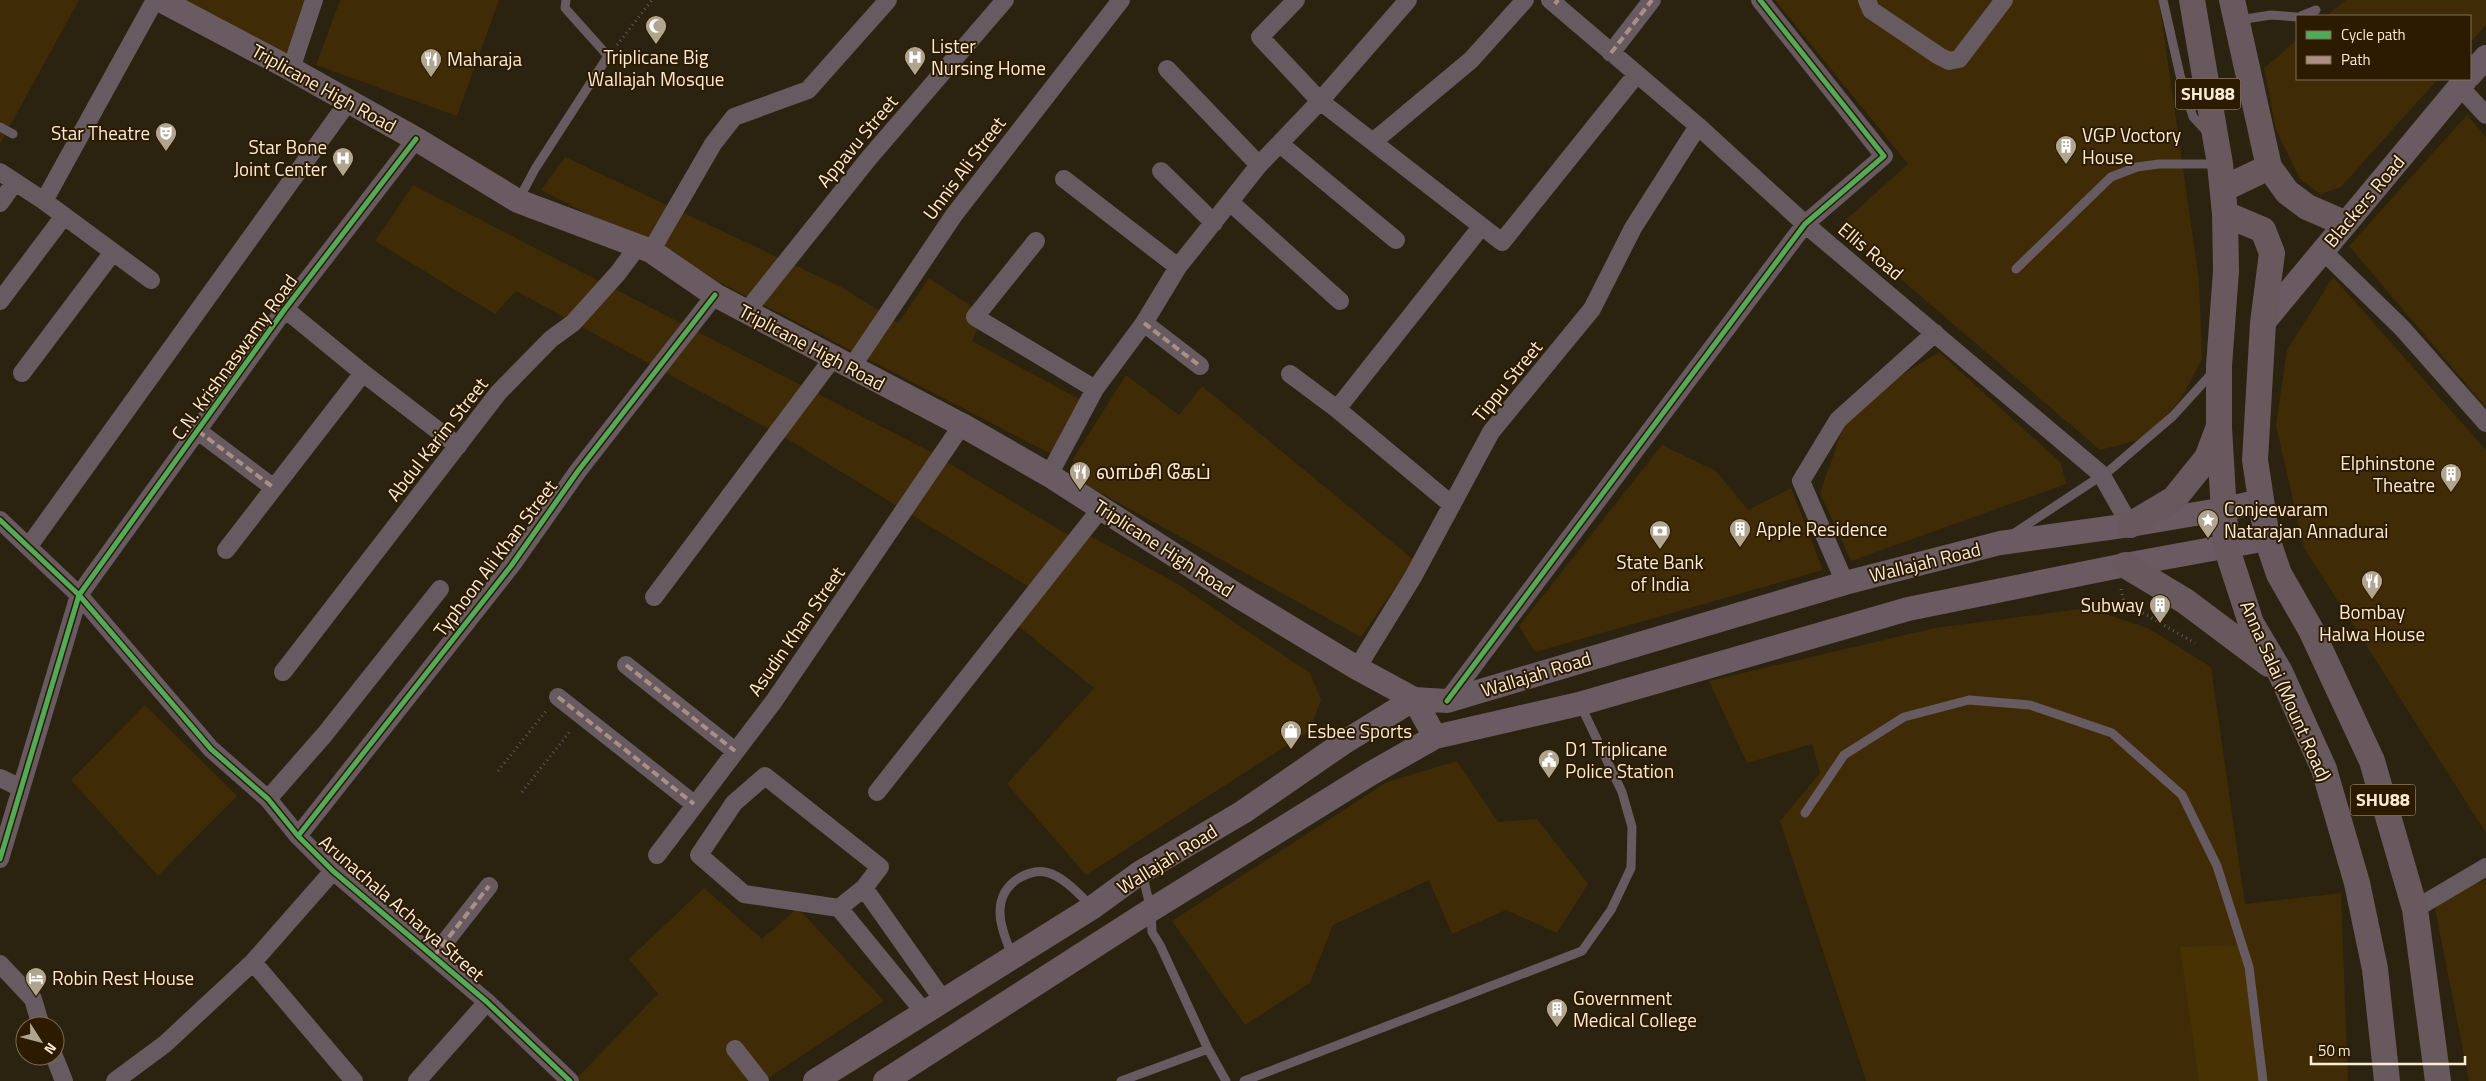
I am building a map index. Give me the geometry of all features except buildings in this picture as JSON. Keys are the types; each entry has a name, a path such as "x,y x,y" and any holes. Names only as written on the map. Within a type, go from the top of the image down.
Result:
{"main road":[{"name":"Triplicane High Road","path":"160,0 291,69 416,139 518,201 644,248 715,295 962,425 1102,507 1238,596 1357,668 1414,699"},
{"name":"Anna Salai (Mount Road)","path":"2192,0 2221,177 2226,271 2219,366 2219,428 2226,546 2251,624 2280,672 2324,769 2357,884 2375,969 2386,1081"},
{"name":"SHU88","path":"2234,10 2269,167"},
{"name":"Blackers Road","path":"2471,73 2486,57"},
{"name":"Blackers Road","path":"2263,323 2344,223 2465,80"},
{"path":"2263,323 2272,253 2262,230 2221,177 2269,167 2287,192 2307,207 2344,223"},
{"name":"SHU88","path":"2263,323 2255,460 2267,538 2279,574 2310,630 2372,761 2415,909 2438,1081"},
{"path":"2130,525 2174,499 2207,458 2219,428"},
{"name":"Wallajah Road","path":"815,1081 1093,907 1142,872 1243,812 1343,743 1414,699 1447,701 1845,583 2000,543 2130,525 2225,509 2261,500"},
{"name":"Wallajah Road","path":"885,1081 1151,910 1370,774 1434,738 1579,704 1908,609 2267,538"},
{"path":"2121,566 2185,601 2280,672"},
{"path":"1414,699 1434,738"}],"street":[{"path":"44,201 155,0"},
{"path":"291,69 314,0"},
{"name":"Abdul Karim Street","path":"283,672 499,392 551,339 574,323 618,273 644,248 713,144 734,118 808,90 888,0"},
{"name":"Appavu Street","path":"746,312 869,158 1005,0"},
{"name":"Unnis Ali Street","path":"654,598 842,363 1121,0"},
{"path":"1296,0 1260,37 1320,101 1502,242 1636,75"},
{"path":"1049,475 1095,389 1144,323 1178,267 1231,203 1259,165 1320,101 1408,0"},
{"path":"1374,141 1472,60 1525,0"},
{"path":"1612,53 1652,0"},
{"path":"1447,701 1805,224 1884,156 1760,0"},
{"path":"1867,0 1871,10 1949,61 1959,60 2004,0"},
{"name":"Ellis Road","path":"1554,1 1636,75 1698,126 1805,224 2101,474 2130,525"},
{"path":"1167,69 1259,165"},
{"path":"2465,80 2486,115"},
{"path":"30,546 348,102"},
{"name":"Tippu Street","path":"1357,668 1413,578 1491,432 1592,309 1633,228 1698,126"},
{"name":"C.N. Krishnaswamy Road","path":"0,859 79,596 285,309 416,139"},
{"path":"1280,144 1396,240"},
{"path":"1161,171 1214,223"},
{"path":"0,172 44,201 152,280"},
{"path":"1064,178 1178,267"},
{"path":"0,203 15,182"},
{"path":"1231,203 1340,301"},
{"path":"0,302 64,216"},
{"path":"1337,409 1481,226"},
{"path":"1036,241 975,317 1095,389"},
{"path":"2323,251 2402,328 2486,423"},
{"path":"22,373 113,252"},
{"name":"Typhoon Ali Khan Street","path":"298,836 511,566 578,471 715,295"},
{"path":"285,309 363,373 458,446"},
{"path":"1144,323 1200,366"},
{"path":"1845,583 1801,481 1838,420 1936,333"},
{"path":"226,550 363,373"},
{"path":"1290,374 1337,409 1452,505"},
{"name":"Asudin Khan Street","path":"656,855 774,701 962,425"},
{"path":"198,431 274,488"},
{"path":"877,792 1102,507"},
{"name":"Arunachala Acharya Street","path":"0,520 30,546 79,596 210,749 268,799 298,836 333,870 487,1002 570,1081"},
{"path":"268,799 325,734 440,589"},
{"path":"626,665 735,751"},
{"path":"558,697 694,804"},
{"path":"839,908 864,888 880,867 765,776 734,803 699,855 744,894 839,908 924,1012"},
{"path":"0,778 21,788"},
{"path":"2415,909 2486,868"},
{"path":"115,1081 165,1044 253,962 333,870"},
{"path":"434,956 489,886"},
{"path":"864,888 943,1000"},
{"path":"253,962 354,1081"},
{"path":"0,964 33,999 38,1016"},
{"path":"418,1081 487,1002"},
{"path":"735,1049 760,1081"},
{"path":"58,1066 64,1081"}],"lane":[{"path":"518,201 535,169 608,56 565,8 566,0"},
{"path":"2162,0 2180,75 2193,117 2221,177"},
{"path":"2234,10 2296,17"},
{"path":"2304,15 2316,10"},
{"path":"0,127 13,134"},
{"path":"2016,269 2111,177 2137,167 2158,164 2221,177"},
{"path":"2000,543 2101,474 2110,470 2173,416 2219,366"},
{"path":"1805,814 1844,755 1904,717 1969,700 2030,705 2112,733 2182,795 2217,866 2249,967 2263,1081"},
{"path":"1244,1081 1582,951 1611,910 1631,868 1632,827 1622,792 1579,704"},
{"path":"1013,957 1001,931 999,906 1008,885 1024,874 1044,872 1058,878 1093,907"},
{"path":"1142,872 1151,910 1152,932 1160,945 1208,1049 1226,1081"},
{"path":"1121,1081 1208,1049"}],"path":[{"path":"608,56 652,0"},
{"path":"2121,566 2124,602 2195,643"},
{"path":"498,771 558,697"},
{"path":"522,792 582,715"}],"shaded area":[{"path":"0,0 79,0 0,144"},
{"path":"174,0 310,0 290,61"},
{"path":"340,0 499,0 457,116 316,65"},
{"path":"1775,0 2159,0 2199,280 2202,359 2181,399 2146,438 2100,450 1839,226 1908,164"},
{"path":"2346,0 2486,0 2486,25 2471,42 2471,15 2327,15"},
{"path":"2296,41 2296,80 2437,80 2341,187 2320,194 2300,179 2276,130 2264,68"},
{"path":"2467,115 2486,137 2486,407 2349,246"},
{"path":"565,157 843,288 898,323 929,278 984,315 972,341 1086,403 1055,456 541,190"},
{"path":"413,185 927,450 1073,538 1034,590 791,441 516,291 495,314 375,241"},
{"path":"2333,277 2486,450 2486,833 2304,548 2276,425 2287,350"},
{"path":"1939,352 2061,463 2066,484 1851,561 1820,493 1844,425 1894,380"},
{"path":"1126,375 1179,415 1202,386 1414,560 1361,637 1074,478 1073,459"},
{"path":"1662,445 1716,471 1748,510 1791,488 1823,570 1535,652 1519,626"},
{"path":"1083,532 1178,584 1310,673 1321,700 1309,731 1086,875 1007,784 1094,688 1011,620"},
{"path":"2087,608 2148,628 2211,667 2245,904 2341,893 2348,1081 1866,1081 1780,821 1820,773 1812,744 1747,763 1709,681 1935,628"},
{"path":"145,705 237,796 158,876 71,780"},
{"path":"1457,761 1498,822 1537,819 1588,884 1557,933 1506,910 1452,934 1429,880 1333,925 1310,983 1245,1025 1172,921 1387,782"},
{"path":"2486,880 2486,1081 2469,1081 2433,898"},
{"path":"704,888 762,939 798,908 884,1001 764,1081 574,1081 658,994 629,959"},
{"path":"2241,945 2260,1081 2199,1081 2180,947"}],"marked path":[{"path":"1555,4 1558,0"},
{"path":"1611,53 1652,0"},
{"path":"1144,323 1200,366"},
{"path":"198,431 274,488"},
{"path":"626,665 735,751"},
{"path":"558,697 694,804"},
{"path":"434,956 489,886"}],"cycle path":[{"path":"1447,701 1805,224 1884,156 1760,0"},
{"path":"0,859 79,595 285,309 416,139"},
{"path":"298,836 511,566 578,471 715,295"},
{"path":"0,520 79,595 211,749 268,799 298,836 333,871 487,1002 570,1081"}],"place":[{"name":"Triplicane Big Wallajah Mosque","path":"656,45"},
{"name":"Lister Nursing Home","path":"915,76"},
{"name":"Maharaja","path":"431,78"},
{"name":"Star Theatre","path":"166,152"},
{"name":"VGP Voctory House","path":"2066,165"},
{"name":"Star Bone Joint Center","path":"343,177"},
{"name":"லாம்சி கேப்","path":"1080,491"},
{"name":"Elphinstone Theatre","path":"2451,493"},
{"name":"Conjeevaram Natarajan Annadurai","path":"2208,539"},
{"name":"Apple Residence","path":"1740,548"},
{"name":"State Bank of India","path":"1660,550"},
{"name":"Bombay Halwa House","path":"2372,600"},
{"name":"Subway","path":"2160,624"},
{"name":"Esbee Sports","path":"1291,750"},
{"name":"D1 Triplicane Police Station","path":"1549,779"},
{"name":"Robin Rest House","path":"36,997"},
{"name":"Government Medical College","path":"1557,1028"}]}
